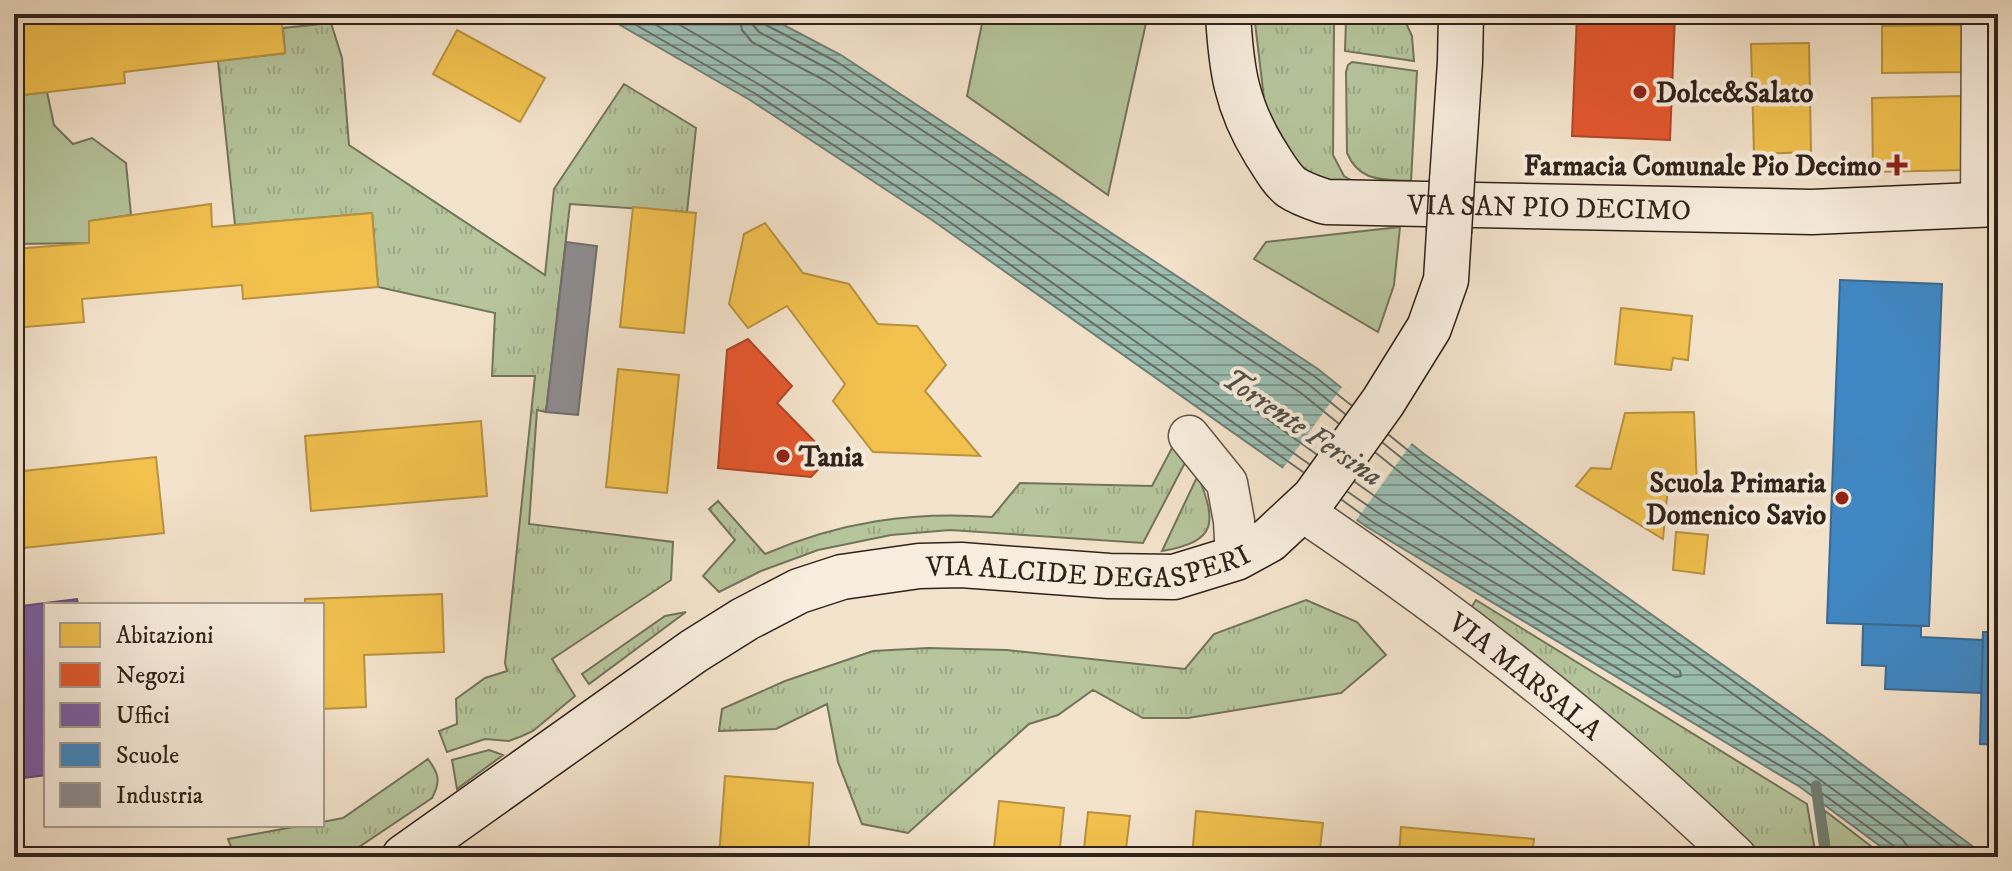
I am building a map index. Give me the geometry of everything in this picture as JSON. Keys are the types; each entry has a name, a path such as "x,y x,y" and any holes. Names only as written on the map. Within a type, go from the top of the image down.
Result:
{"street":[{"name":"VIA SAN PIO DECIMO","path":"1228,14 1231,59 1238,94 1254,135 1279,175 1292,187 1326,202 1812,212 1990,205"},
{"name":"VIA ALCIDE DEGASPERI","path":"404,857 694,651 745,619 799,591 842,577 919,566 961,565 1109,576 1174,577 1236,558 1269,540 1308,504 1376,411 1429,328 1446,280 1461,14"},
{"path":"1982,14 1990,205"},
{"path":"1189,436 1227,483 1234,521 1236,558"},
{"name":"VIA MARSALA","path":"1308,504 1656,782 1736,857"}],"green space":[{"path":"984,14 1148,14 1108,195 967,96"},
{"path":"1254,14 1337,14 1334,24 1333,155 1344,176 1356,183 1345,187 1302,171 1265,107"},
{"path":"1350,14 1402,14 1412,36 1414,61 1345,51 1346,21"},
{"path":"331,23 342,58 349,145 545,275 554,189 624,84 696,128 687,212 570,204 546,412 537,410 529,524 673,542 671,580 552,659 575,696 533,731 509,741 485,739 447,752 439,731 457,724 456,699 485,678 507,671 505,663 535,376 492,376 495,313 378,287 372,213 235,225 218,61 285,53 283,28"},
{"path":"1352,62 1417,71 1411,181 1366,175 1352,163 1347,153 1346,72"},
{"path":"47,92 54,125 73,144 92,138 126,163 131,215 89,221 89,243 14,244 14,96"},
{"path":"1400,227 1394,285 1378,332 1254,259 1266,242"},
{"path":"1173,446 1187,459 1143,543 950,530 891,535 818,550 761,571 719,592 703,576 735,540 709,509 718,501 765,554 820,534 876,521 933,516 992,517 1020,483 1152,486"},
{"path":"1198,475 1208,505 1208,527 1194,542 1162,551"},
{"path":"1306,600 1357,622 1386,655 1341,693 1188,718 1143,718 1093,690 1058,715 1029,724 908,833 862,824 838,762 827,704 776,729 719,731 722,709 785,681 873,651 928,648 1007,650 1185,669 1214,634"},
{"path":"1476,600 1807,804 1816,857 1762,857 1676,775 1469,611"},
{"path":"686,612 589,684 582,674 665,616"},
{"path":"489,750 503,755 457,789 452,760"},
{"path":"428,759 435,769 438,778 432,798 344,857 235,857 228,839 293,827 324,827 324,822 343,818"},
{"path":"1824,810 1885,857 1831,857"}],"water":[{"name":"Torrente Fersina","path":"601,14 763,14 841,55 1318,369 1424,454 1825,737 1987,857 1895,857 1800,787 1367,527 932,220 750,100"}],"pier":[{"path":"1342,387 1414,440 1354,523 1281,471"}],"building: Abitazioni":[{"path":"58,14 281,14 285,53 124,72 125,83 14,96 14,19"},
{"path":"1963,25 1964,72 1882,73 1882,26"},
{"path":"457,30 545,78 520,122 433,74"},
{"path":"1809,43 1811,152 1754,154 1751,44"},
{"path":"1963,96 1965,170 1873,172 1872,98"},
{"path":"211,204 212,227 372,213 378,287 243,299 242,285 82,299 84,322 14,328 14,249 89,243 89,221"},
{"path":"633,207 696,213 684,333 620,327"},
{"path":"765,223 803,273 849,284 878,324 917,326 946,365 925,391 980,456 873,452 833,401 845,384 787,306 748,328 729,304 744,234"},
{"path":"1992,275 1998,275 1998,323 1990,323"},
{"path":"1621,308 1692,316 1688,360 1673,358 1671,370 1615,364"},
{"path":"618,369 679,375 667,493 606,487"},
{"path":"1694,412 1697,488 1668,487 1663,539 1576,486 1591,468 1611,469 1625,413"},
{"path":"481,421 487,496 311,511 305,436"},
{"path":"156,457 164,533 14,549 14,472"},
{"path":"1676,532 1708,535 1704,574 1673,570"},
{"path":"442,594 444,652 364,655 366,707 324,709 324,603 305,603 305,599"},
{"path":"725,776 813,783 808,857 719,857"},
{"path":"999,801 1064,808 1059,857 993,857"},
{"path":"1196,811 1323,823 1319,857 1192,857"},
{"path":"1088,812 1130,816 1125,857 1083,857"},
{"path":"1401,827 1534,839 1532,857 1399,857"}],"building: Negozi":[{"path":"1577,14 1675,14 1670,140 1572,136"},
{"path":"748,339 792,386 777,403 830,457 811,477 718,468 727,350"}],"building: Uffici":[{"path":"77,599 78,603 46,603"},
{"path":"44,603 44,775 14,779 14,607"}],"building: Scuole":[{"path":"1840,280 1942,284 1929,626 1827,623"},
{"path":"1863,624 1921,626 1921,637 1983,640 1981,693 1885,689 1886,666 1862,665"},
{"path":"1983,632 1998,632 1998,745 1980,744"}],"building: Industria":[{"path":"566,242 597,246 578,415 546,412"}],"waterway":[{"path":"1816,786 1826,857"}],"place":[{"name":"Dolce&Salato","path":"1640,92"},
{"name":"Farmacia Comunale Pio Decimo","path":"1897,165"},
{"name":"Tania","path":"783,456"},
{"name":"Scuola Primaria Domenico Savio","path":"1842,498"}]}
